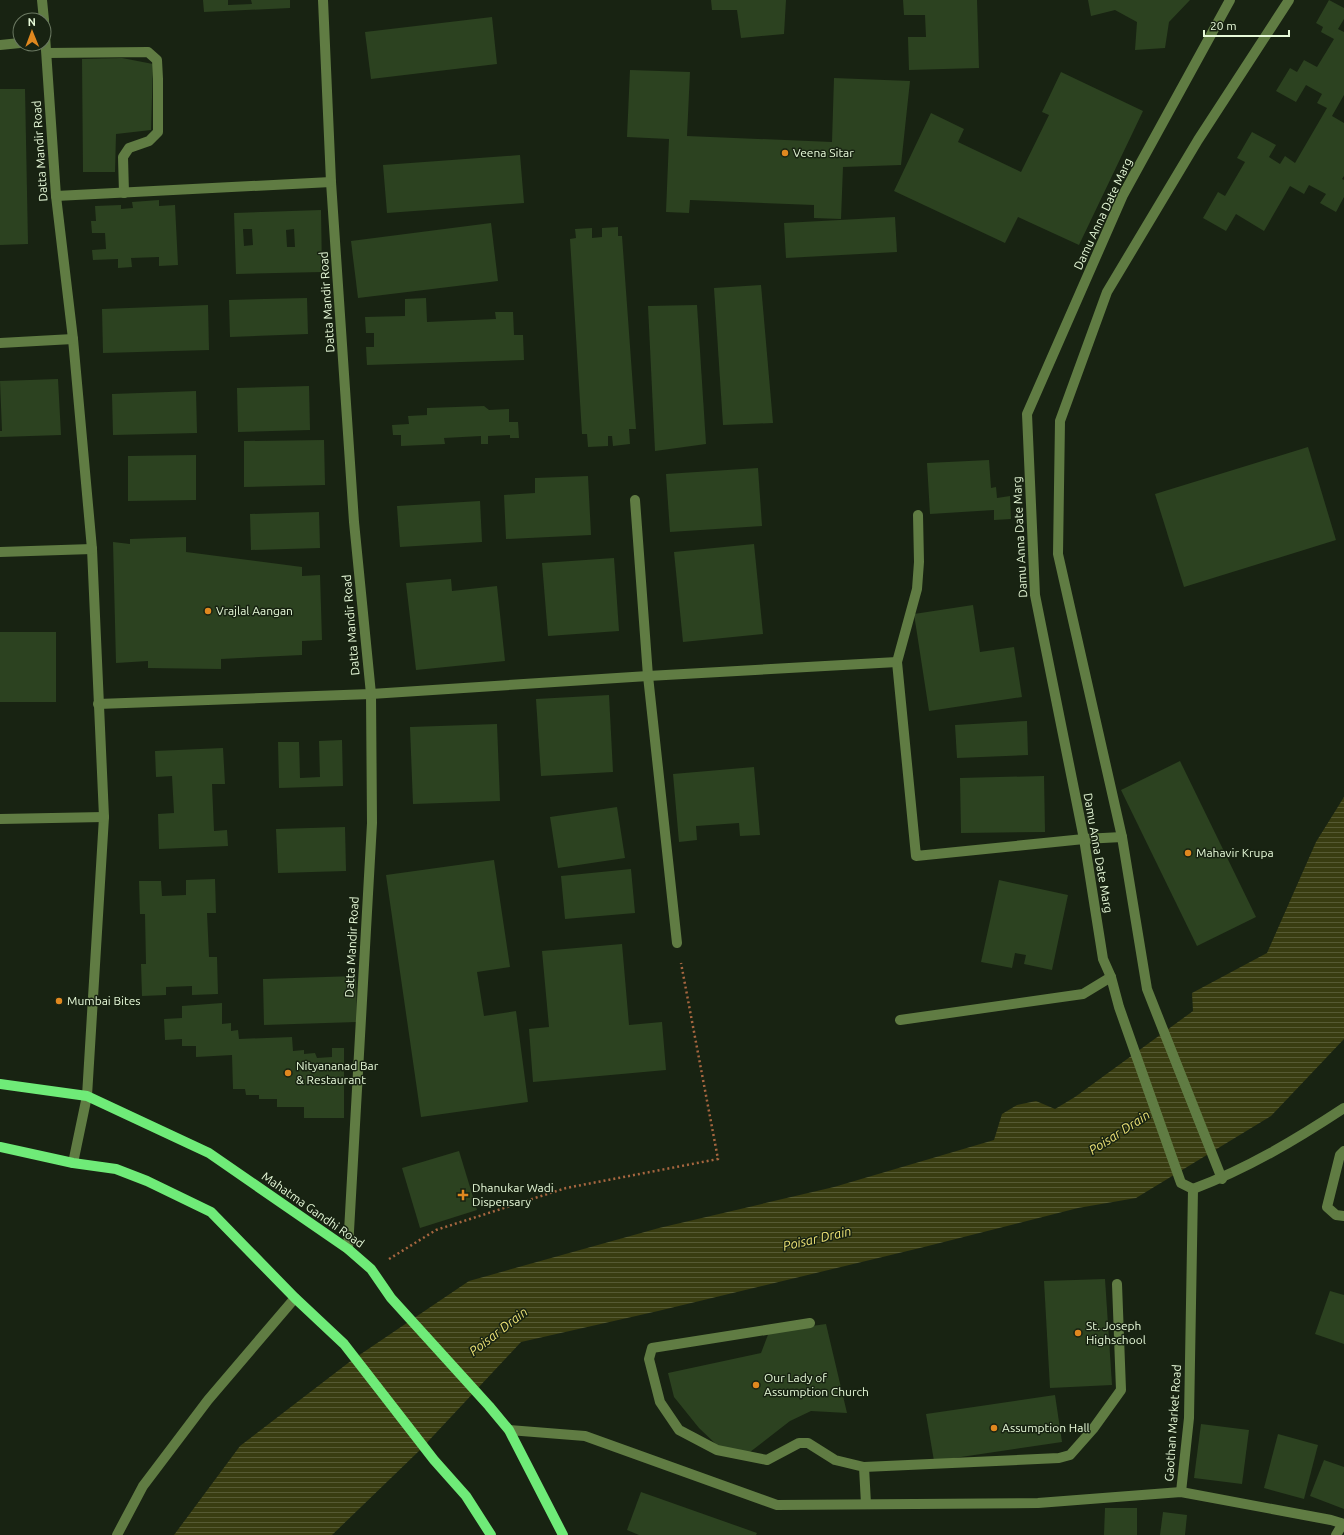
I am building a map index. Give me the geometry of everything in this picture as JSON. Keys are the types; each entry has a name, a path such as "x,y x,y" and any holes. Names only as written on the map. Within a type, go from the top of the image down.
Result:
{"main road":[{"name":"Mahatma Gandhi Road","path":"0,1084 88,1096 209,1153 348,1248 371,1269 391,1298 509,1430 563,1535"},
{"path":"0,1147 73,1163 116,1169 148,1181 211,1212 295,1298 344,1344 434,1460 466,1496 491,1535"}],"street":[{"name":"Datta Mandir Road","path":"42,0 43,12"},
{"name":"Datta Mandir Road","path":"322,0 331,182 354,522 371,694 372,823 348,1248"},
{"name":"Damu Anna Date Marg","path":"1193,1189 1181,1183 1119,1007 1111,977 1103,959 1084,839 1035,595 1027,414 1123,195 1230,0"},
{"name":"Damu Anna Date Marg","path":"1222,1179 1147,989 1122,837 1058,554 1060,421 1107,292 1198,140 1289,0"},
{"path":"0,45 12,44"},
{"name":"Datta Mandir Road","path":"46,52 56,196 73,339 92,549 104,817 88,1096 73,1163"},
{"path":"52,52 148,52 156,60 158,79 158,132 149,140 130,148 123,158 124,193"},
{"path":"56,196 331,182"},
{"path":"0,343 73,339"},
{"path":"634,500 648,676 677,943"},
{"path":"918,516 919,562 917,589 897,662 916,856 1084,839 1122,837"},
{"path":"0,552 92,549"},
{"path":"98,704 371,694 897,662"},
{"path":"0,819 104,817"},
{"path":"900,1020 1083,994 1111,977"},
{"path":"1193,1189 1222,1179 1302,1136 1344,1108"},
{"path":"1344,1151 1340,1155 1327,1207 1336,1215 1344,1216"},
{"name":"Gaothan Market Road","path":"1193,1189 1189,1418 1181,1492 1331,1520 1343,1524"},
{"path":"810,1323 652,1348 649,1359 660,1402 679,1430 717,1450 767,1460 799,1443 808,1443 835,1460 864,1467 1059,1458 1070,1454 1093,1429 1121,1390 1117,1284"},
{"path":"117,1535 143,1486 208,1400 295,1298"},
{"path":"509,1430 585,1436 777,1505 1038,1503 1181,1492"},
{"path":"864,1467 866,1504"},
{"path":"1336,1535 1343,1524"}],"path":[{"path":"371,1269 436,1230 566,1188 718,1159 677,943"}],"water":[{"name":"Poisar Drain","path":"1344,797 1344,1039 1271,1116 1136,1198 1078,1208 658,1311 521,1342 420,1450 332,1535 174,1535 240,1446 352,1360 469,1281 659,1228 834,1187 994,1140 1002,1114 1017,1105 1036,1101 1055,1109 1075,1097 1193,1011 1192,993 1267,953 1316,842"}],"building":[{"path":"203,0 228,0 228,5 252,4 251,0 290,0 290,8 204,12"},
{"path":"711,0 786,0 784,34 741,38 737,10 712,10"},
{"path":"903,0 977,0 979,68 909,70 908,37 926,37 925,15 904,15"},
{"path":"1088,0 1190,0 1169,22 1165,48 1135,50 1137,22 1115,10 1091,16"},
{"path":"1329,0 1344,8 1344,19 1338,29 1344,32 1344,95 1332,116 1344,123 1344,176 1342,179 1344,180 1344,197 1336,212 1320,203 1326,194 1309,185 1304,194 1290,186 1264,231 1236,214 1226,231 1203,218 1218,192 1225,196 1245,162 1237,158 1252,132 1276,145 1269,157 1280,164 1285,156 1295,163 1327,108 1317,103 1322,94 1306,85 1296,102 1276,91 1290,68 1297,72 1304,60 1317,67 1334,39 1321,32 1323,27 1316,23"},
{"path":"492,17 497,64 371,79 365,32"},
{"path":"122,58 153,64 151,130 116,134 115,172 83,172 82,59"},
{"name":"Veena Sitar","path":"630,70 690,72 687,136 832,142 834,78 910,81 901,165 843,167 841,219 814,218 814,205 690,200 689,213 666,212 669,139 627,137"},
{"path":"1061,72 1143,111 1079,245 1018,217 1005,243 894,191 931,113 964,129 958,142 1021,172 1049,115 1042,112"},
{"path":"0,89 25,89 28,244 0,245"},
{"path":"520,155 524,203 387,213 383,165"},
{"path":"159,200 159,206 175,205 178,265 159,266 159,257 131,258 132,267 118,268 118,259 93,260 92,250 106,249 105,233 92,233 91,221 96,221 95,206 121,205 121,209 133,208 132,202"},
{"path":"321,210 322,272 236,274 234,213","holes":["243,229 252,229 253,245 244,246","294,229 295,247 287,247 286,230"]},
{"path":"895,217 897,252 786,258 784,223"},
{"path":"491,223 498,281 358,298 351,241"},
{"path":"618,227 618,236 622,236 636,429 629,429 630,444 613,446 612,436 608,436 608,446 588,447 587,434 582,434 570,239 576,238 575,229 592,228 592,238 602,237 602,228"},
{"path":"761,285 773,423 723,425 714,288"},
{"path":"307,298 308,334 230,337 229,300"},
{"path":"426,298 427,322 496,319 495,312 513,312 514,335 523,335 524,360 367,365 366,347 374,347 374,333 366,333 365,317 405,316 405,299"},
{"path":"208,305 209,350 103,353 102,309"},
{"path":"697,305 706,444 655,451 648,306"},
{"path":"58,379 61,435 0,437 0,431 2,431 0,381"},
{"path":"309,386 310,430 238,432 237,388"},
{"path":"196,391 197,433 113,435 112,394"},
{"path":"484,406 489,410 509,409 509,422 518,422 519,438 510,438 510,435 488,436 488,444 481,444 481,436 444,438 445,444 401,446 401,435 393,435 392,425 409,424 408,416 427,415 427,408"},
{"path":"324,440 325,485 244,487 244,441"},
{"path":"1308,447 1336,540 1184,587 1155,494"},
{"path":"196,455 196,500 128,501 128,456"},
{"path":"989,460 991,488 996,487 997,498 1010,496 1011,519 994,520 994,510 930,514 927,463"},
{"path":"758,468 762,526 670,532 666,474"},
{"path":"588,476 591,535 506,539 504,495 535,493 535,478"},
{"path":"480,501 482,542 400,547 397,506"},
{"path":"319,512 320,548 251,550 250,514"},
{"name":"Vrajlal Aangan","path":"186,537 186,552 302,567 302,576 320,575 322,640 302,641 302,655 221,659 221,669 148,668 148,661 116,663 113,542 130,544 130,539"},
{"path":"754,544 763,634 683,642 674,552"},
{"path":"614,558 619,631 548,636 542,563"},
{"path":"451,579 452,591 497,586 505,661 416,670 406,583"},
{"path":"973,605 980,652 1014,647 1022,697 929,711 914,614"},
{"path":"0,632 56,632 56,702 0,702"},
{"path":"609,695 613,772 541,776 536,699"},
{"path":"1027,721 1028,755 957,758 955,725"},
{"path":"497,724 500,801 413,804 410,727"},
{"path":"342,740 343,786 279,788 278,742 299,742 300,778 320,777 319,741"},
{"path":"223,748 225,784 212,784 214,831 227,830 228,846 159,849 158,814 174,813 172,776 156,777 155,751"},
{"name":"Mahavir Krupa","path":"1180,761 1256,917 1197,946 1121,790"},
{"path":"754,767 760,835 740,836 739,823 696,826 697,840 679,842 673,774"},
{"path":"1044,776 1045,832 961,833 960,778"},
{"path":"617,807 625,858 558,868 550,817"},
{"path":"345,827 346,871 278,873 276,829"},
{"path":"494,860 510,967 477,972 484,1016 516,1011 528,1102 421,1117 386,875"},
{"path":"631,869 635,913 565,919 561,876"},
{"path":"215,879 216,913 207,913 209,957 217,957 218,994 192,995 192,986 166,987 166,995 142,996 141,964 146,964 145,914 140,914 139,881 161,881 162,896 186,895 186,880"},
{"path":"999,880 1068,895 1052,970 1024,964 1026,955 1015,953 1012,968 981,962"},
{"path":"622,944 629,1025 662,1022 666,1070 533,1082 529,1029 549,1027 542,951"},
{"path":"356,976 357,1022 264,1025 263,979"},
{"name":"Nityananad Bar & Restaurant","path":"222,1003 222,1024 231,1023 231,1031 238,1030 239,1039 292,1037 293,1051 304,1050 304,1054 315,1053 317,1058 332,1057 332,1048 344,1048 344,1118 304,1118 304,1107 277,1107 277,1099 259,1099 259,1095 246,1095 245,1089 233,1089 232,1055 196,1057 196,1046 182,1046 182,1039 165,1040 164,1019 182,1018 182,1006"},
{"path":"459,1151 477,1210 420,1228 402,1168"},
{"name":"St. Joseph Highschool","path":"1105,1279 1112,1385 1050,1388 1044,1281"},
{"path":"1330,1291 1344,1295 1344,1344 1315,1334"},
{"name":"Our Lady of Assumption Church","path":"826,1324 847,1413 811,1411 790,1421 750,1452 720,1448 699,1428 674,1397 668,1373 761,1353 769,1332"},
{"name":"Assumption Hall","path":"1055,1395 1062,1442 934,1461 926,1414"},
{"path":"1201,1424 1249,1430 1242,1484 1194,1478"},
{"path":"1278,1434 1318,1445 1304,1499 1264,1488"},
{"path":"1324,1460 1344,1467 1344,1509 1310,1496"},
{"path":"641,1492 757,1533 756,1535 639,1535 627,1530"},
{"path":"1105,1508 1137,1508 1137,1535 1104,1535"},
{"path":"1163,1512 1187,1515 1185,1535 1160,1535"}],"place":[{"name":"Veena Sitar","path":"785,153"},
{"name":"Vrajlal Aangan","path":"208,611"},
{"name":"Mahavir Krupa","path":"1188,853"},
{"name":"Mumbai Bites","path":"59,1001"},
{"name":"Nityananad Bar & Restaurant","path":"288,1073"},
{"name":"Dhanukar Wadi Dispensary","path":"463,1195"},
{"name":"St. Joseph Highschool","path":"1078,1333"},
{"name":"Our Lady of Assumption Church","path":"756,1385"},
{"name":"Assumption Hall","path":"994,1428"}]}
